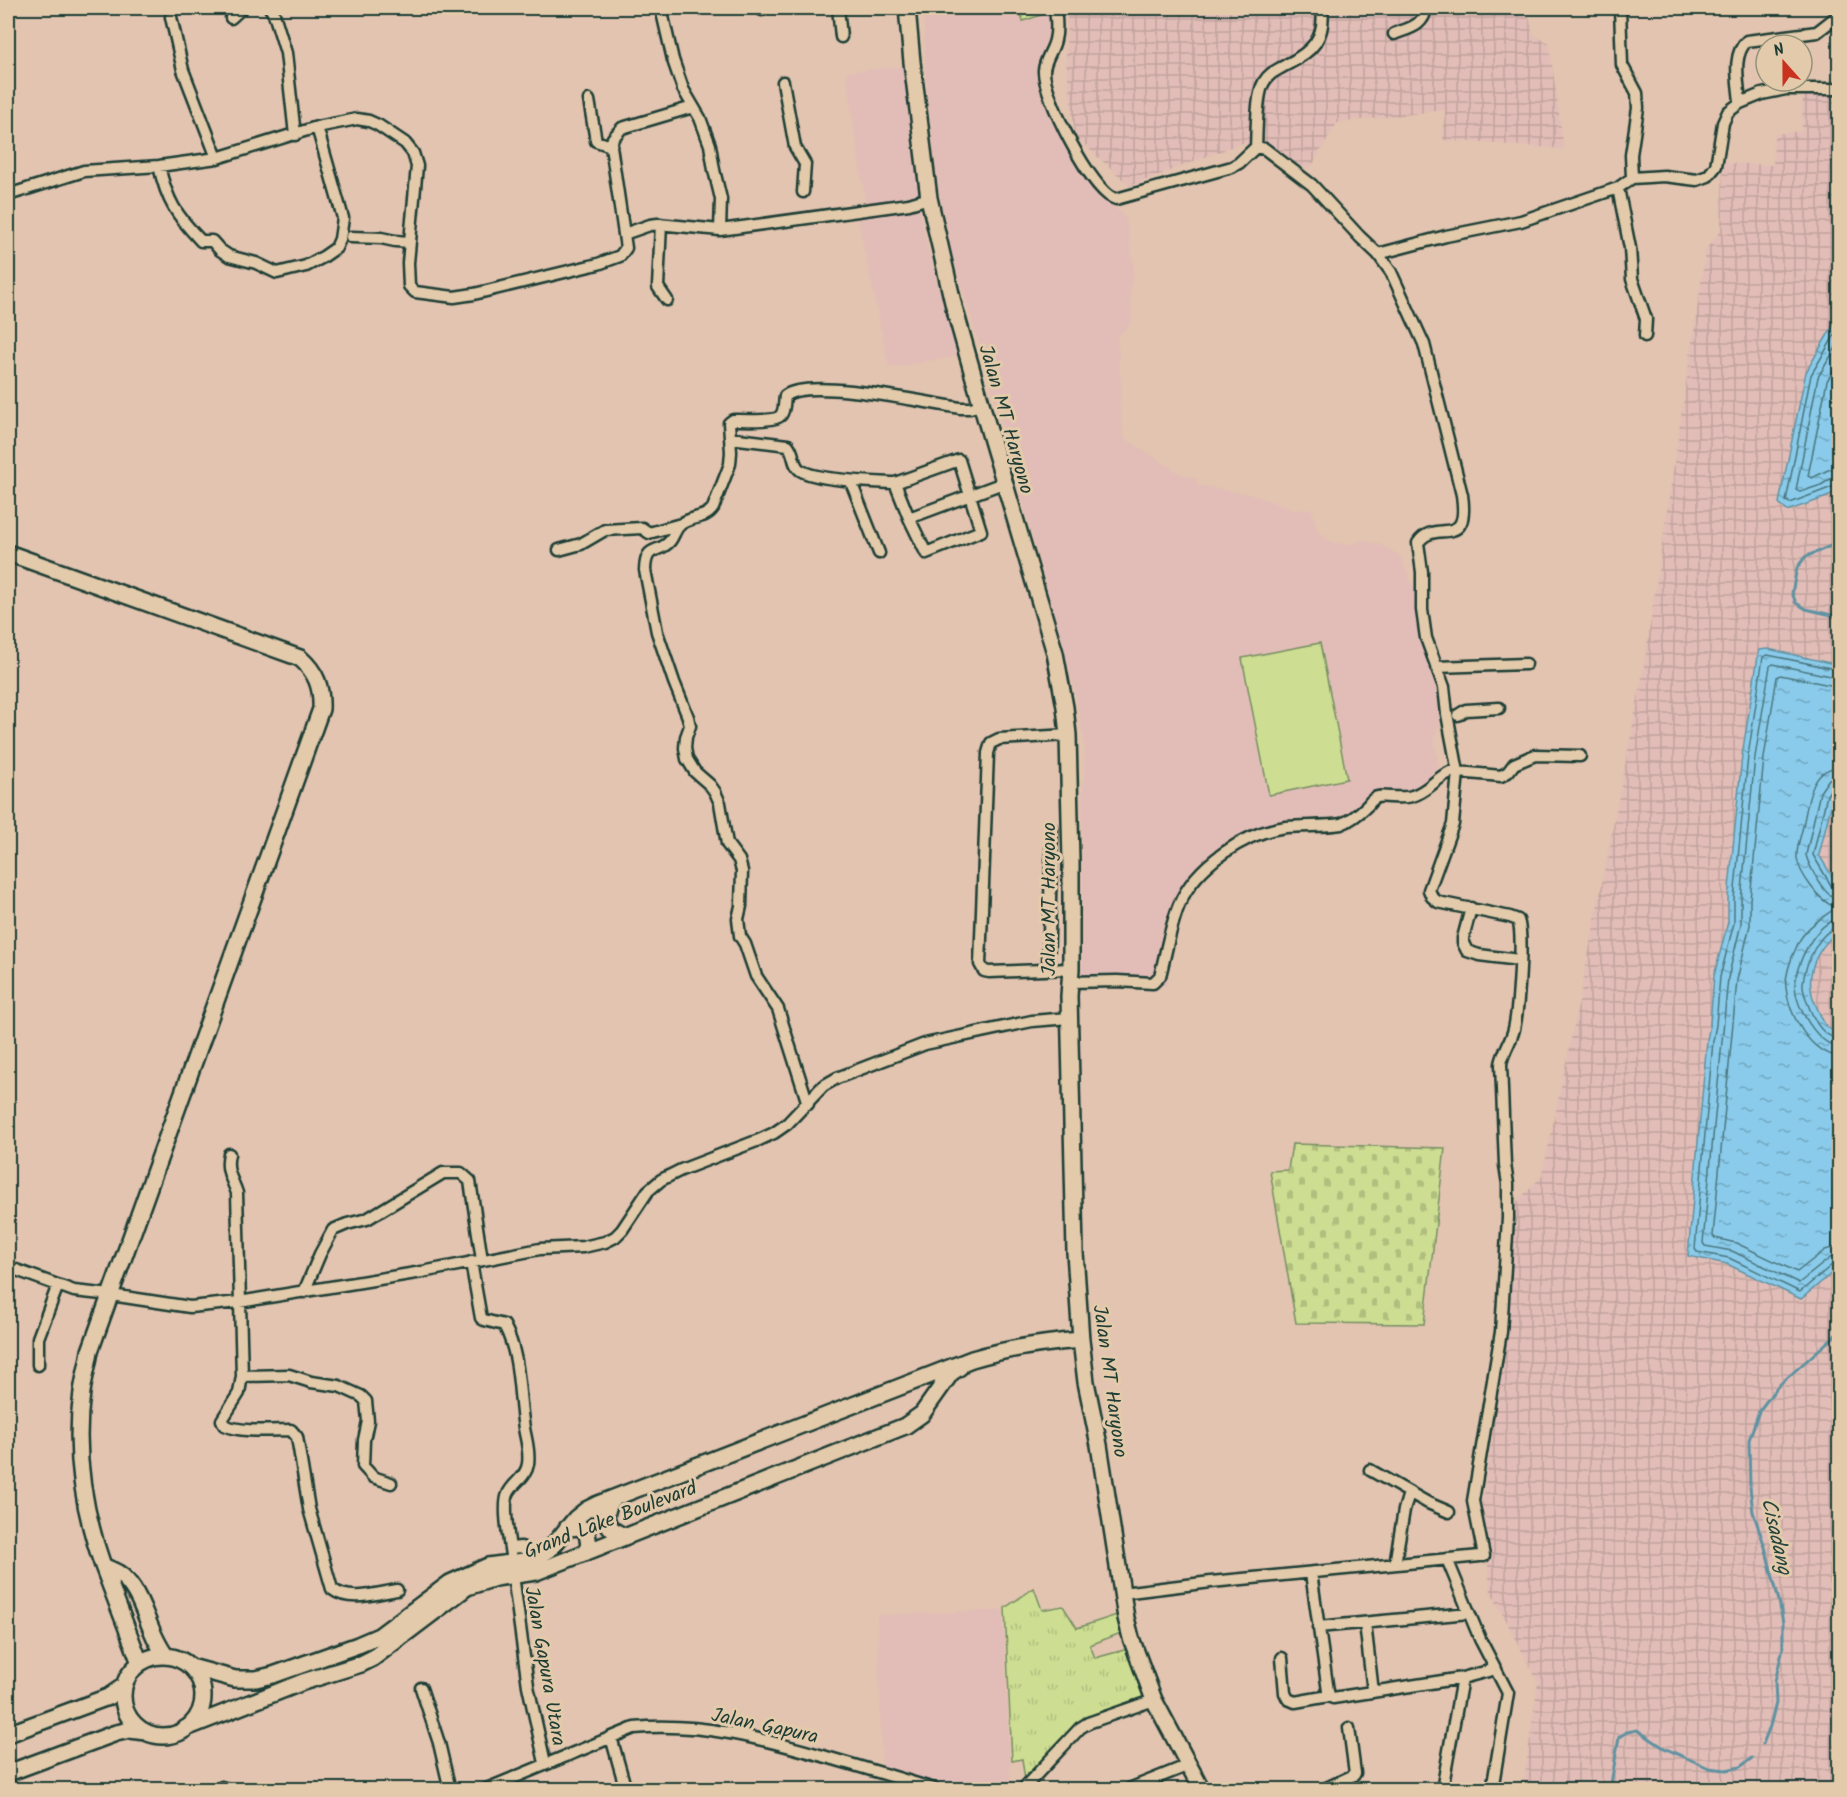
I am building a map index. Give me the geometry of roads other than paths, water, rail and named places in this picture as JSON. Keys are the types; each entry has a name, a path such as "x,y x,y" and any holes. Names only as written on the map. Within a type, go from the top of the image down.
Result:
{"street":[{"path":"231,18 242,8"},
{"path":"270,8 286,53 295,135"},
{"path":"661,8 673,60 683,89 700,118 710,145 721,199 720,230"},
{"path":"838,8 841,37"},
{"name":"Jalan MT Haryono","path":"907,8 929,198 954,307 1054,653 1065,706 1068,735 1069,1018 1075,1252 1086,1382 1100,1445 1131,1638 1154,1700 1202,1790"},
{"path":"1055,8 1057,28 1044,69 1045,80 1064,129 1081,162 1109,198 1116,199 1232,167 1239,163 1256,147 1263,85 1270,74 1304,56 1320,38 1323,25 1322,8"},
{"path":"1394,34 1422,21 1426,8"},
{"path":"1620,8 1622,65 1636,93 1638,108 1631,155 1632,178"},
{"path":"1740,103 1738,56 1742,45 1747,41 1817,32 1839,14"},
{"path":"171,17 183,70 217,158"},
{"path":"783,82 795,147 805,164 803,192"},
{"path":"1378,254 1446,236 1521,221 1618,188 1632,178 1664,176 1697,180 1708,176 1716,166 1723,123 1728,112 1740,103 1762,94 1786,89 1839,89"},
{"path":"589,100 596,141 611,146"},
{"path":"8,195 84,171 159,166 217,158 316,127 357,119 369,121 391,132 405,143 413,153 417,166 410,242 409,286 415,292 454,297 598,264 620,256 626,248 611,146 613,138 622,128 693,107"},
{"path":"159,166 172,206 181,220 201,241 212,241 229,256 256,263 277,273 286,271 306,266 323,257 336,248 340,239 343,218 316,127"},
{"path":"1256,147 1265,149 1312,185 1378,254 1391,272 1424,344 1463,502 1463,517 1460,526 1455,530 1424,536 1418,543 1422,572 1422,610 1426,638 1458,727"},
{"path":"1618,188 1630,248 1632,279 1646,319 1645,336"},
{"path":"624,234 650,225 720,230 909,204 929,198"},
{"path":"661,225 658,287 667,300"},
{"path":"351,237 410,242"},
{"path":"559,550 581,544 605,531 642,528 649,533 710,513 730,464 729,423 733,420 776,418 783,412 785,396 795,390 845,390 960,408 982,405"},
{"path":"730,438 788,445 799,470 851,482 895,483 958,459 961,461 981,531 928,554 924,552 895,483"},
{"path":"851,482 879,553"},
{"path":"909,518 1003,483"},
{"path":"681,524 669,542 650,552 645,560 657,632 688,717 690,726 685,748 687,759 695,772 715,792 722,813 727,844 739,860 742,871 741,906 738,919 740,936 756,976 778,1009 808,1104"},
{"path":"8,553 300,658 316,675 322,698 321,709 90,1351 82,1392 79,1445 87,1517 140,1663"},
{"path":"1436,667 1526,664"},
{"path":"1452,715 1466,710 1499,708"},
{"path":"1122,1593 1482,1556 1473,1501 1501,1332 1508,1184 1505,1165 1501,1065 1504,1049 1514,1029 1521,940 1518,920 1438,902 1432,897 1429,887 1453,824 1457,771 1452,715"},
{"path":"1068,735 999,739 991,744 988,753 980,964 984,971 1048,969 1070,976 1154,983 1160,976 1179,904 1206,867 1224,853 1265,832 1286,827 1341,824 1350,821 1374,798 1381,796 1402,799 1415,795 1448,772 1501,776 1508,772 1514,764 1535,754 1580,756"},
{"path":"1048,969 1052,829"},
{"path":"1471,908 1463,938 1467,951 1479,955 1520,960"},
{"path":"8,1267 74,1291 111,1294 190,1307 304,1292 540,1249 583,1247 615,1237 648,1191 660,1180 774,1133 808,1104 823,1086 837,1078 925,1044 1032,1021 1069,1018"},
{"path":"229,1154 227,1164 237,1193 242,1376 239,1393 222,1420 224,1425 229,1427 291,1430 297,1437 309,1509 332,1589 340,1595 356,1596 397,1590"},
{"path":"304,1292 333,1230 367,1219 442,1173 460,1173 470,1181 477,1261"},
{"name":"Jalan Gapura Utara","path":"477,1261 481,1317 484,1320 504,1325 512,1341 517,1360 524,1427 529,1451 528,1466 525,1474 508,1492 505,1502 528,1686 545,1763"},
{"path":"38,1365 38,1338 58,1285"},
{"name":"Grand Lake Boulevard","path":"191,1667 235,1679 256,1679 273,1676 358,1645 379,1636 450,1582 488,1566 524,1561 538,1556 551,1548 586,1510 972,1359 1043,1343 1081,1340"},
{"name":"Grand Lake Boulevard","path":"512,1562 536,1572 905,1426 922,1414 951,1373 972,1359"},
{"path":"242,1376 289,1375 311,1382 339,1386 361,1396 366,1401 368,1421 364,1440 363,1466 373,1477 391,1483"},
{"path":"1370,1470 1409,1493 1449,1512"},
{"path":"1395,1564 1409,1493"},
{"path":"613,1499 607,1506 606,1519 615,1532 626,1536"},
{"path":"567,1528 580,1527 587,1533 589,1545 585,1553"},
{"path":"1447,1559 1484,1647 1508,1693 1492,1790"},
{"name":"Grand Lake Boulevard","path":"186,1728 303,1682 374,1658 467,1587 489,1579 512,1562"},
{"path":"103,1566 116,1571 126,1579 136,1593 159,1647 166,1656"},
{"path":"1311,1573 1329,1696"},
{"path":"1318,1627 1469,1613"},
{"path":"1365,1623 1373,1692"},
{"path":"8,1773 116,1733 130,1730 160,1736 174,1734 186,1728 196,1719 202,1706 203,1692 199,1678 191,1667 180,1659 166,1656 152,1657 140,1663 130,1673 124,1686 123,1700 126,1713 135,1725 146,1732"},
{"path":"1282,1658 1285,1693 1288,1700 1295,1702 1462,1678 1496,1669"},
{"path":"1442,1790 1462,1678"},
{"path":"8,1734 108,1697 124,1686"},
{"path":"421,1688 436,1734 450,1790"},
{"path":"1022,1790 1080,1728 1088,1723 1154,1700"},
{"name":"Jalan Gapura","path":"484,1790 496,1787 545,1763 634,1728 657,1726 728,1731 937,1790"},
{"path":"1323,1790 1355,1773 1349,1728"},
{"path":"611,1737 626,1790"},
{"path":"1129,1790 1189,1765"}],"water":[{"path":"1839,315 1839,489 1827,497 1787,511 1779,503 1806,372"},
{"path":"1768,649 1839,665 1839,786 1833,797 1819,855 1839,888 1839,931 1822,948 1817,957 1811,977 1811,988 1813,999 1823,1021 1827,1027 1839,1035 1839,1267 1801,1299 1727,1264 1688,1256 1707,1040 1714,976 1728,922 1728,899 1742,755 1759,650"}],"waterway":[{"name":"Cisadang","path":"1840,542 1805,557 1797,568 1792,593 1796,603 1806,609 1840,617"},
{"name":"Cisadang","path":"1763,1744 1776,1703 1775,1681 1783,1648 1783,1623 1765,1547 1753,1512 1749,1440 1759,1411 1778,1386 1840,1331"},
{"name":"Cisadang","path":"1610,1790 1619,1737 1627,1732 1637,1730 1664,1748 1709,1768 1726,1770 1740,1767 1752,1758"}]}
